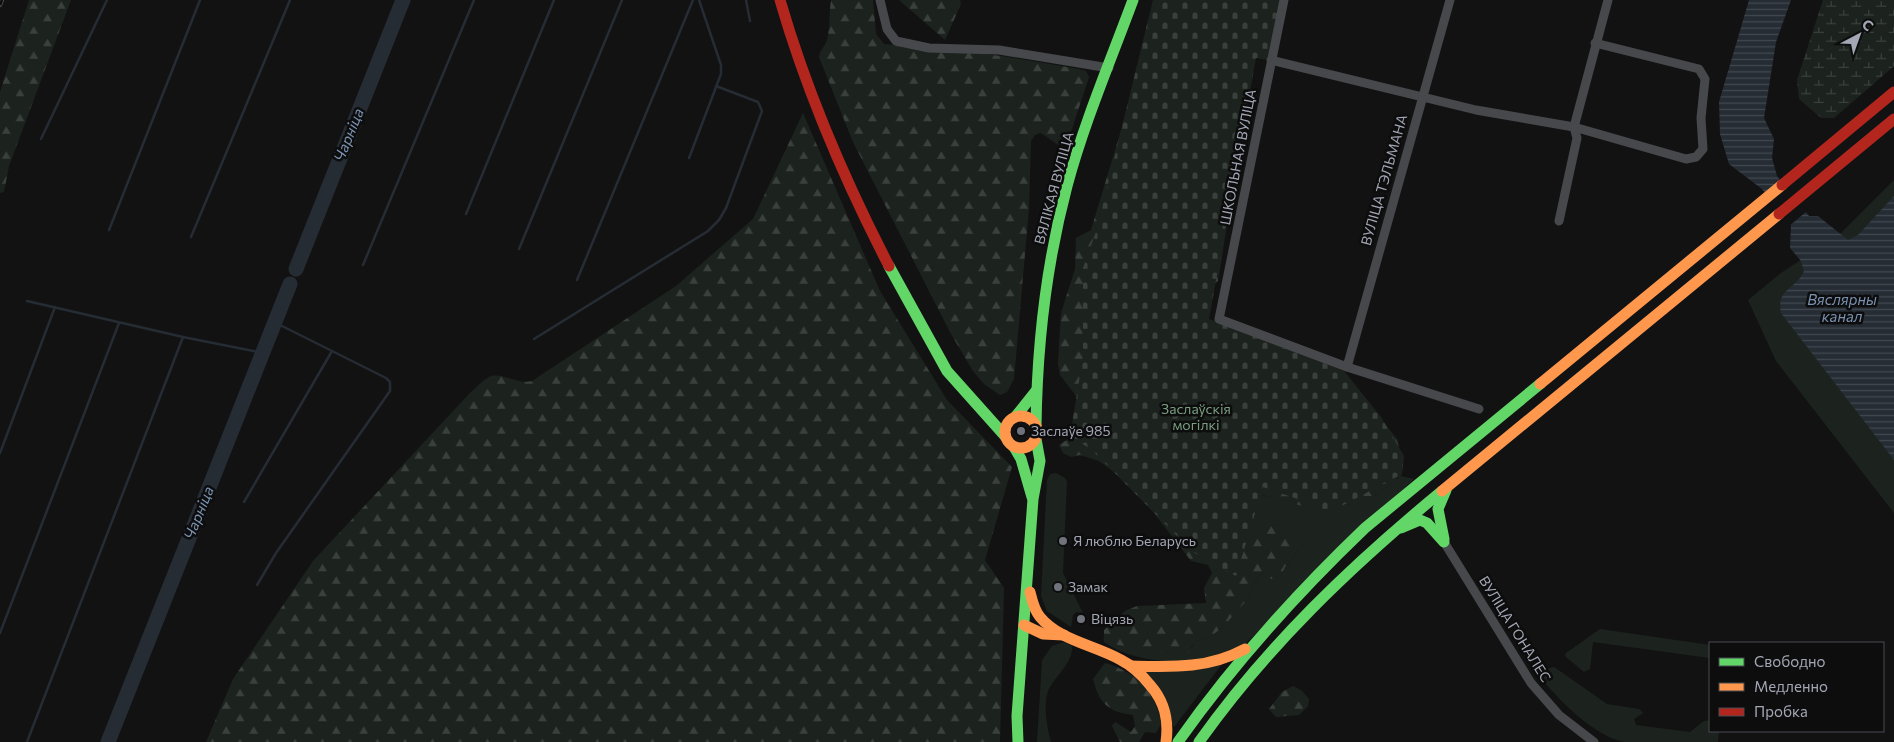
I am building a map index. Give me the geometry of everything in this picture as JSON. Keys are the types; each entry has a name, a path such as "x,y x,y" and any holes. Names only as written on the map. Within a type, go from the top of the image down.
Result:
{"main road":[{"path":"780,0 801,68 837,158 870,230 947,371 967,397 1014,446 1022,459 1033,499"},
{"name":"ВЯЛІКАЯ ВУЛІЦА","path":"1036,427 1036,391 1040,336 1057,225 1092,106 1109,68 1133,0"},
{"path":"1178,742 1253,644 1324,566 1365,528 1894,92"},
{"path":"1199,742 1230,698 1260,664 1313,607 1386,537 1894,119"},
{"path":"1005,436 1005,427 1036,391"},
{"path":"967,397 991,412 1014,418 1029,418 1036,427 1040,461 1033,499 1017,716 1018,742"},
{"path":"1014,446 1026,447 1036,439"},
{"path":"1444,542 1437,514 1437,502 1453,480"},
{"path":"1386,537 1411,522 1420,520 1427,523 1444,542"},
{"path":"1028,581 1034,606 1040,617 1064,635 1131,666 1161,698 1166,710 1166,742"},
{"path":"1024,625 1040,617"},
{"path":"1024,625 1035,632 1048,636 1064,635"},
{"path":"1022,658 1037,642 1048,636"},
{"path":"1131,666 1185,668 1205,666 1219,662 1253,644"},
{"path":"1011,742 1017,716"}],"street":[{"path":"880,0 888,30 896,41 929,48 999,50 1109,68"},
{"name":"ШКОЛЬНАЯ ВУЛІЦА","path":"1284,0 1219,319 1347,367"},
{"name":"ВУЛІЦА ТЭЛЬМАНА","path":"1347,367 1421,97 1450,0"},
{"path":"1559,221 1577,138 1574,127 1608,0"},
{"path":"1271,60 1476,110 1574,127 1686,159 1696,157 1703,149 1700,118 1705,79 1702,72 1698,69 1595,43"},
{"path":"1347,367 1479,409"},
{"name":"ВУЛІЦА ГОНАЛЕС","path":"1444,542 1530,683 1560,715 1594,742"}],"green space":[{"path":"29,0 71,0 9,166 4,192 0,193 0,92"},
{"path":"831,0 873,0 876,34 884,44 1002,56 1079,69 1086,71 1089,77 1069,138 1061,146 1040,133 1035,135 1031,141 1029,208 1014,379 1007,392 1000,395 984,384 973,371 951,334 853,142 819,57 829,32"},
{"path":"899,0 960,0 961,4 945,40"},
{"name":"Заслаўскія могілкі","path":"1153,0 1281,0 1269,60 1256,58 1209,319 1344,371 1381,417 1404,456 1402,474 1332,511 1263,487 1236,576 1193,552 1092,450 1070,436 1083,357 1083,268 1097,229"},
{"path":"1823,0 1894,0 1894,66 1834,118 1821,118 1799,99 1797,80"},
{"name":"Заслаўскія могілкі","path":"1247,86 1254,93 1246,146 1239,163 1206,183 1231,200 1218,281 1210,287 1132,291 1342,372 1398,440 1401,476 1374,496 1357,496 1332,514 1254,493 1252,521 1274,525 1287,530 1293,533 1303,544 1285,567 1281,577 1271,579 1264,572 1255,580 1248,599 1223,627 1210,637 1195,641 1188,653 1168,653 1112,644 1104,639 1104,630 1125,611 1137,606 1206,603 1204,588 1212,573 1208,565 1191,561 1134,487 1099,461 1080,455 1071,457 1063,453 1059,445 1073,436 1080,401 1060,375 1058,364 1061,313 1075,269 1076,238 1091,230 1128,107"},
{"path":"803,113 880,291 947,400 1012,467 985,560 1004,588 1000,742 206,742 233,679 313,561 470,393 484,380 493,376 526,382 532,381 676,286 753,219"},
{"name":"Вяслярны канал","path":"1894,180 1894,513 1776,361 1748,300 1781,273 1840,234"},
{"path":"1056,473 1065,478 1067,482 1063,573 1083,613 1076,612 1073,615 1071,627 1047,611 1041,596 1047,480 1050,474"},
{"path":"1401,476 1414,479 1243,646 1212,658 1173,662 1135,656 1118,650 1104,642 1103,636 1104,639 1191,649 1195,641 1210,637 1223,627 1248,599 1255,580 1264,572 1281,577 1285,567 1303,544 1280,527 1252,521 1253,493 1332,513 1357,496 1374,496"},
{"path":"1600,629 1709,645 1709,658 1593,642 1590,669 1584,672 1565,656 1566,653"},
{"path":"1064,642 1072,646 1072,652 1048,691 1046,703 1046,716 1051,742 1037,742 1042,660 1052,646"},
{"path":"1105,663 1135,677 1148,692 1154,701 1162,722 1156,733 1145,732 1139,742 1120,742 1112,726 1115,722 1131,732 1135,726 1133,715 1111,709 1098,694 1093,679"},
{"path":"1222,664 1174,727 1142,671"},
{"path":"1554,667 1607,704 1639,709 1643,713 1634,719 1636,725 1690,732 1704,721 1709,720 1709,732 1719,732 1718,742 1625,742 1614,739 1590,725 1566,705 1539,675 1542,670"},
{"path":"1293,686 1302,691 1309,699 1308,706 1299,715 1276,717 1269,709 1282,692"}],"water":[{"name":"Вяслярны канал","path":"1749,0 1791,0 1776,42 1764,118 1774,139 1772,158 1777,176 1809,216 1818,216 1848,240 1858,235 1894,196 1894,460 1781,313 1781,299 1804,271 1801,261 1790,248 1791,226 1762,189 1729,164 1720,134 1719,102"}],"pier":[{"path":"1782,178 1807,211 1788,227 1763,195"}],"waterway":[{"path":"41,139 107,0"},
{"path":"109,230 200,0"},
{"path":"191,237 290,0"},
{"name":"Чарніца","path":"296,269 403,0"},
{"path":"363,265 474,0"},
{"path":"466,214 554,0"},
{"path":"519,249 622,0"},
{"path":"577,280 693,0"},
{"path":"689,158 721,74 721,65 699,0"},
{"path":"746,0 750,21"},
{"path":"534,339 708,231 719,220 726,208 762,111 758,102 716,86"},
{"name":"Чарніца","path":"108,742 290,284"},
{"path":"27,301 183,337 264,353"},
{"path":"0,453 55,307"},
{"path":"0,633 119,323"},
{"path":"257,585 276,553 390,391 390,382 386,378 276,323"},
{"path":"27,742 183,337"},
{"path":"244,502 332,351"}],"railway":[{"path":"0,5 2,0"}],"traffic: fast":[{"path":"1036,427 1038,366 1053,246 1067,186 1081,139 1133,0"},
{"path":"889,266 947,371 1005,436"},
{"path":"1178,742 1243,657 1339,553 1365,528 1540,384"},
{"path":"1016,416 1036,391"},
{"path":"1018,742 1017,716 1033,499 1040,461 1036,439"},
{"path":"1014,447 1021,459 1032,497"},
{"path":"1444,539 1438,509 1446,490"},
{"path":"1199,742 1253,673 1312,609 1375,548 1442,491"},
{"path":"1401,528 1420,520 1427,523 1444,542"}],"traffic: slow":[{"path":"1540,384 1782,185"},
{"path":"1442,491 1779,214"},
{"path":"1021,416 1033,420 1037,432 1033,444 1021,448 1009,444 1005,432 1009,420 1021,416"},
{"path":"1030,592 1040,617 1057,632 1125,662 1144,678 1155,691 1165,712 1167,726 1166,742"},
{"path":"1024,625 1043,634 1064,635"},
{"path":"1131,666 1190,665 1231,656 1245,649"}],"traffic: jam":[{"path":"780,0 802,69 828,136 857,202 889,266"},
{"path":"1782,185 1894,92"},
{"path":"1779,214 1894,119"}],"place":[{"name":"Заслаўе 985","path":"1021,431"},
{"name":"Я люблю Беларусь","path":"1063,541"},
{"name":"Замак","path":"1058,587"},
{"name":"Віцязь","path":"1081,619"}]}
